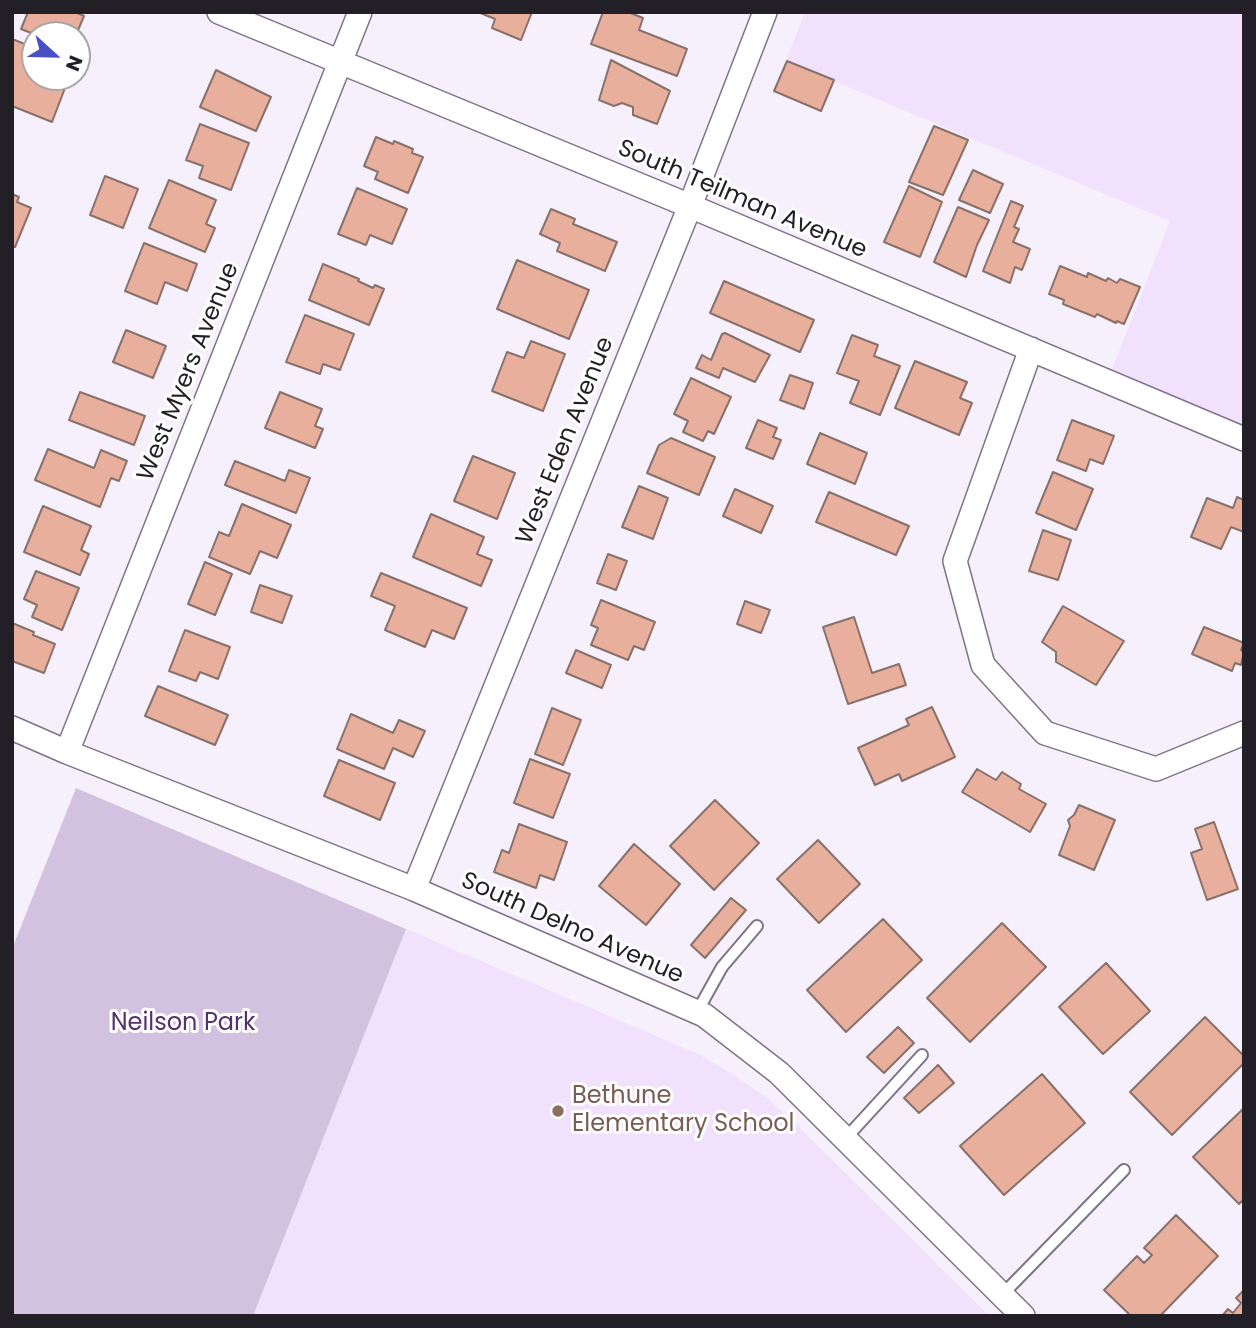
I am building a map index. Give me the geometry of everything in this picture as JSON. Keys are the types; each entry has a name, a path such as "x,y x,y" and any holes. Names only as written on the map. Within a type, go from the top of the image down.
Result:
{"street":[{"name":"South Teilman Avenue","path":"219,12 1244,439"},
{"name":"West Myers Avenue","path":"67,752 360,12"},
{"name":"West Eden Avenue","path":"414,888 690,206 765,12"},
{"path":"1031,349 955,561 983,665 1045,733 1156,769 1244,733"},
{"name":"South Delno Avenue","path":"12,728 414,888 697,1012 779,1073 1023,1316"}],"lane":[{"path":"697,1012 722,967 757,926"},
{"path":"845,1139 922,1055"},
{"path":"1002,1295 1124,1170"}],"shaded area":[{"path":"805,12 1244,12 1244,443 1106,385 1170,221 786,61"},
{"name":"Bethune Elementary School","path":"406,929 698,1054 731,1073 767,1098 796,1124 989,1316 253,1316"}],"green space":[{"name":"Neilson Park","path":"76,788 406,929 253,1316 12,1316 12,949"}],"building":[{"path":"28,12 75,12 84,16 82,21 24,21"},
{"path":"478,12 532,12 521,40 492,28 495,19"},
{"path":"603,12 628,12 643,18 639,30 687,49 677,76 591,44"},
{"path":"12,39 21,43 21,91 64,91 52,122 12,106"},
{"path":"611,60 670,91 657,124 633,115 633,107 622,103 614,106 599,100"},
{"path":"787,61 834,80 821,111 774,91"},
{"path":"216,70 271,97 256,131 200,107"},
{"path":"200,124 249,143 231,190 199,178 203,166 186,160"},
{"path":"934,126 968,140 943,195 909,182"},
{"path":"376,137 413,149 412,153 423,157 408,193 375,179 378,172 364,166"},
{"path":"973,170 1003,184 990,213 959,200"},
{"path":"105,176 138,189 123,228 90,215"},
{"path":"169,180 216,200 206,224 215,228 205,252 149,228"},
{"path":"909,186 942,202 920,257 884,242"},
{"path":"357,188 407,209 392,244 370,235 366,245 338,234"},
{"path":"12,194 19,197 17,202 31,208 15,247 12,246"},
{"path":"1011,201 1023,206 1014,227 1019,229 1013,242 1030,249 1022,270 1015,267 1010,283 983,271"},
{"path":"958,207 989,220 966,277 934,262"},
{"path":"551,209 575,219 573,224 617,242 605,271 557,251 560,243 540,234"},
{"path":"144,243 197,264 187,291 165,282 157,304 125,291"},
{"path":"517,260 589,290 569,339 497,309"},
{"path":"323,264 373,288 375,285 384,289 369,325 309,300"},
{"path":"1060,266 1087,277 1088,273 1117,283 1120,279 1140,287 1124,324 1097,314 1095,317 1063,304 1064,300 1049,294"},
{"path":"724,281 814,320 800,352 710,313"},
{"path":"305,315 354,334 340,370 323,364 320,374 286,362"},
{"path":"126,330 166,346 153,378 113,362"},
{"path":"725,333 770,355 755,382 723,368 719,378 696,368 702,355 711,360 722,334"},
{"path":"852,335 878,345 874,356 900,366 880,415 850,403 859,381 837,373"},
{"path":"531,341 565,354 543,411 492,391 507,352 524,358"},
{"path":"915,361 967,382 960,398 972,403 959,435 895,408"},
{"path":"790,375 813,383 804,409 780,400"},
{"path":"691,378 731,397 714,434 708,431 703,441 683,432 688,421 674,414"},
{"path":"80,392 145,416 134,445 69,420"},
{"path":"280,392 322,409 315,426 323,429 315,448 265,428"},
{"path":"758,420 777,428 773,437 781,440 773,459 746,448"},
{"path":"1072,420 1114,436 1103,464 1090,459 1086,471 1057,460"},
{"path":"820,433 867,453 855,484 807,464"},
{"path":"671,438 715,457 699,495 647,473 659,445"},
{"path":"48,449 94,468 101,450 127,461 119,481 111,478 100,507 35,480"},
{"path":"473,456 515,473 497,519 454,501"},
{"path":"235,461 285,481 289,470 310,478 296,513 225,485"},
{"path":"1053,472 1093,489 1076,530 1036,513"},
{"path":"639,486 668,498 653,539 622,527"},
{"path":"735,489 773,506 761,533 723,516"},
{"path":"829,492 909,526 896,555 816,522"},
{"path":"1237,497 1244,500 1244,532 1231,527 1221,549 1191,537 1207,498 1233,508"},
{"path":"242,504 291,525 277,558 260,551 250,574 209,557 219,532 229,536"},
{"path":"43,506 91,526 81,550 89,554 80,575 24,552"},
{"path":"431,514 484,537 477,554 492,560 481,586 413,557"},
{"path":"1043,530 1071,540 1058,580 1029,571"},
{"path":"608,554 627,561 616,590 597,583"},
{"path":"205,562 232,574 215,615 188,604"},
{"path":"36,571 79,588 62,630 32,617 37,605 24,599"},
{"path":"381,573 467,608 454,639 432,630 425,647 385,630 395,606 371,596"},
{"path":"260,585 292,596 282,623 251,612"},
{"path":"601,600 655,622 644,650 634,646 628,660 591,645 598,628 591,625"},
{"path":"745,601 770,610 761,633 737,624"},
{"path":"1063,606 1124,641 1096,685 1056,662 1056,652 1042,642"},
{"path":"854,617 872,673 899,664 906,685 848,704 823,627"},
{"path":"12,623 55,644 44,673 12,661"},
{"path":"1204,627 1244,643 1241,665 1235,663 1232,671 1192,654"},
{"path":"185,630 230,647 218,679 200,672 196,681 169,671"},
{"path":"576,650 611,665 602,688 566,673"},
{"path":"158,686 228,715 215,745 145,716"},
{"path":"932,707 955,757 902,781 899,774 875,785 858,748 909,725 906,719"},
{"path":"552,708 581,720 563,765 535,754"},
{"path":"351,714 393,733 399,720 425,731 413,757 393,748 384,769 337,749"},
{"path":"530,759 570,774 553,818 514,803"},
{"path":"339,760 395,783 380,820 324,796"},
{"path":"977,769 996,780 1002,772 1021,784 1019,789 1046,804 1030,832 962,792"},
{"path":"715,800 759,843 714,890 670,846"},
{"path":"1079,805 1115,820 1094,870 1059,855 1070,826 1068,820"},
{"path":"1214,822 1238,889 1207,900 1191,853 1202,849 1195,829"},
{"path":"519,824 567,842 554,880 540,875 536,888 494,872 502,850 509,853"},
{"path":"818,840 860,884 819,923 777,879"},
{"path":"634,844 680,884 646,925 599,886"},
{"path":"731,898 746,910 705,958 691,945"},
{"path":"883,919 922,960 846,1032 807,990"},
{"path":"1002,923 1046,967 970,1042 927,998"},
{"path":"1106,963 1150,1011 1103,1054 1059,1007"},
{"path":"1205,1017 1244,1056 1244,1063 1172,1135 1130,1092"},
{"path":"898,1027 914,1043 884,1073 867,1057"},
{"path":"938,1065 954,1083 919,1113 904,1098"},
{"path":"1042,1074 1085,1123 1004,1195 960,1146"},
{"path":"1244,1108 1244,1199 1239,1204 1193,1157"},
{"path":"1176,1215 1218,1256 1160,1316 1131,1316 1104,1290 1137,1256 1144,1263 1152,1255 1144,1248"},
{"path":"1244,1290 1244,1316 1222,1316 1228,1309 1233,1313 1241,1303 1236,1298"}],"place":[{"name":"Bethune Elementary School","path":"558,1111"}]}
